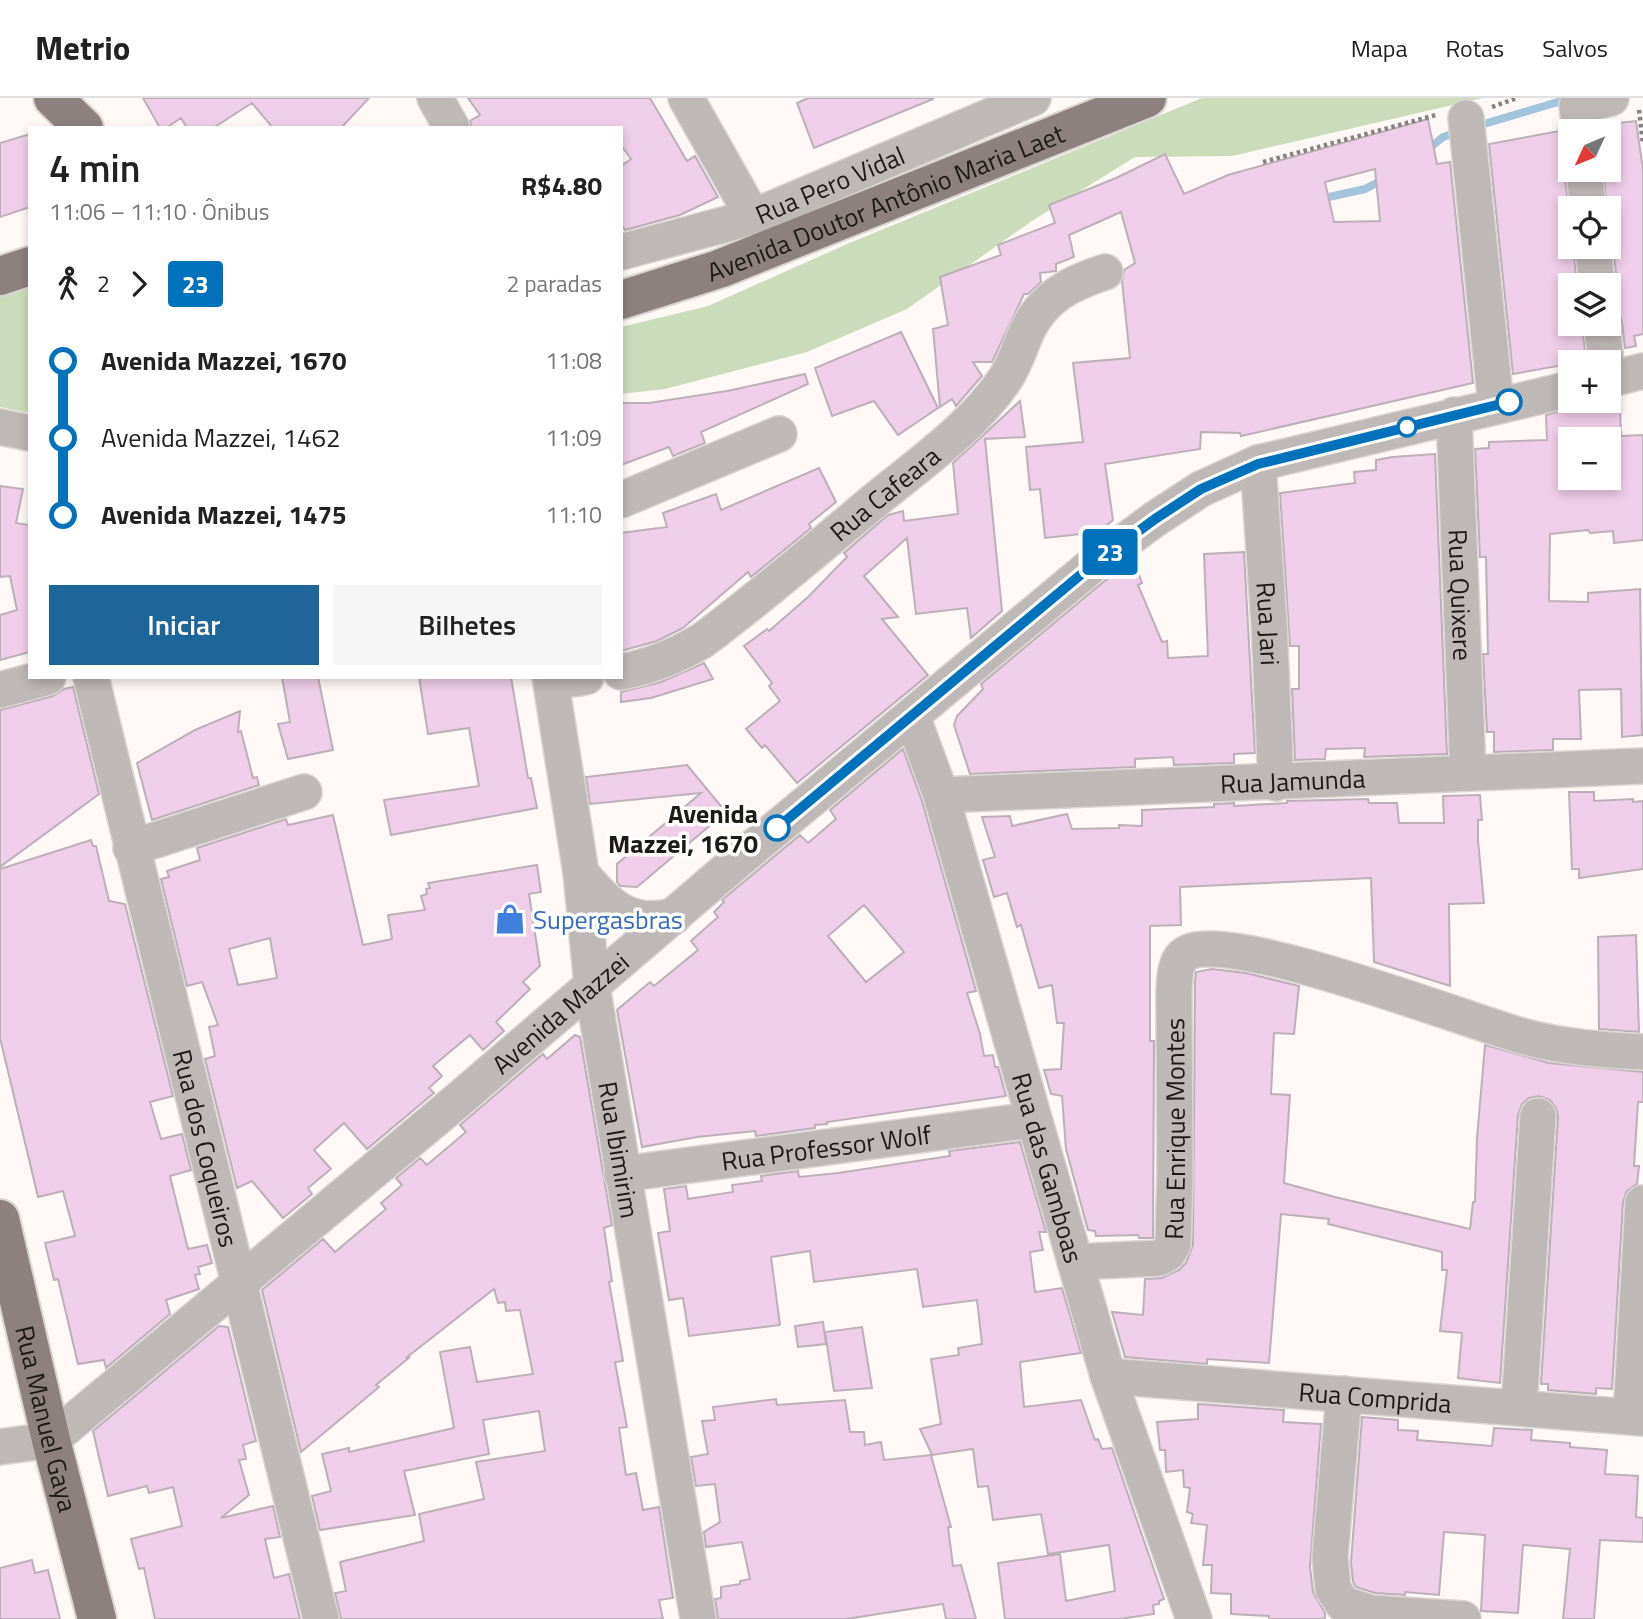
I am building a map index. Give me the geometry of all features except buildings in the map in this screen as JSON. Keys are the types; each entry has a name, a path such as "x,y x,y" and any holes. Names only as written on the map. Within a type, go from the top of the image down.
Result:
{"main road":[{"path":"53,98 82,126"},
{"name":"Avenida Doutor Antônio Maria Laet","path":"623,299 719,269 1147,98"},
{"path":"0,276 28,267"},
{"name":"Rua Manuel Gaya","path":"0,1219 96,1619"}],"street":[{"path":"435,98 452,126"},
{"path":"686,98 753,217"},
{"name":"Rua Pero Vidal","path":"623,251 753,217 1033,98"},
{"path":"1578,119 1611,98"},
{"path":"1466,118 1496,405"},
{"name":"Rua Cafeara","path":"623,672 648,667 679,655 704,640 902,478 983,405 1004,379 1020,351 1034,317 1044,305 1077,281 1105,272"},
{"path":"1621,377 1643,371"},
{"name":"Avenida Mazzei","path":"51,1440 736,862 1090,567 1144,527 1201,489 1258,464 1558,391"},
{"name":"Rua Quixere","path":"1454,415 1468,773"},
{"path":"0,427 28,433"},
{"path":"623,499 779,433"},
{"name":"Rua Jari","path":"1258,464 1276,783"},
{"path":"0,690 41,679"},
{"name":"Rua dos Coqueiros","path":"91,679 321,1619"},
{"name":"Rua Ibimirim","path":"551,680 581,873 592,986 698,1619"},
{"name":"Rua das Gamboas","path":"912,716 941,795 1108,1376 1194,1619"},
{"name":"Rua Jamunda","path":"941,795 1643,766"},
{"path":"131,848 304,792"},
{"path":"581,873 603,897 626,915 650,920 674,916"},
{"name":"Rua Enrique Montes","path":"1075,1262 1160,1258 1168,1253 1173,1244 1174,992 1176,970 1187,953 1201,949 1230,950 1356,981 1546,1042 1608,1051 1643,1052"},
{"path":"1519,1407 1538,1116"},
{"name":"Rua Professor Wolf","path":"622,1174 1033,1120"},
{"path":"1637,1418 1643,1203"},
{"name":"Rua Comprida","path":"1108,1376 1637,1418"},
{"path":"1344,1394 1330,1557 1333,1589 1343,1604 1371,1613 1463,1619"},
{"path":"0,1447 51,1440"}],"path":[{"path":"1637,98 1643,144"},
{"path":"1263,162 1422,117 1445,115 1466,118"}],"green space":[{"path":"1202,98 1483,98 1232,156 1135,157 1032,221 907,309 807,352 665,389 623,394 623,327 708,306 847,244"},
{"path":"28,288 28,413 0,407 0,297"}],"waterway":[{"path":"1477,126 1568,99"},
{"path":"1427,150 1443,137 1458,132"},
{"path":"1320,199 1365,189 1384,179"}],"bus line":[{"name":"23","path":"777,828 1090,567 1201,489 1258,464 1509,402"}],"place":[{"name":"Avenida Mazzei, 1670","path":"777,828"},
{"name":"Supergasbras","path":"510,919"}]}
